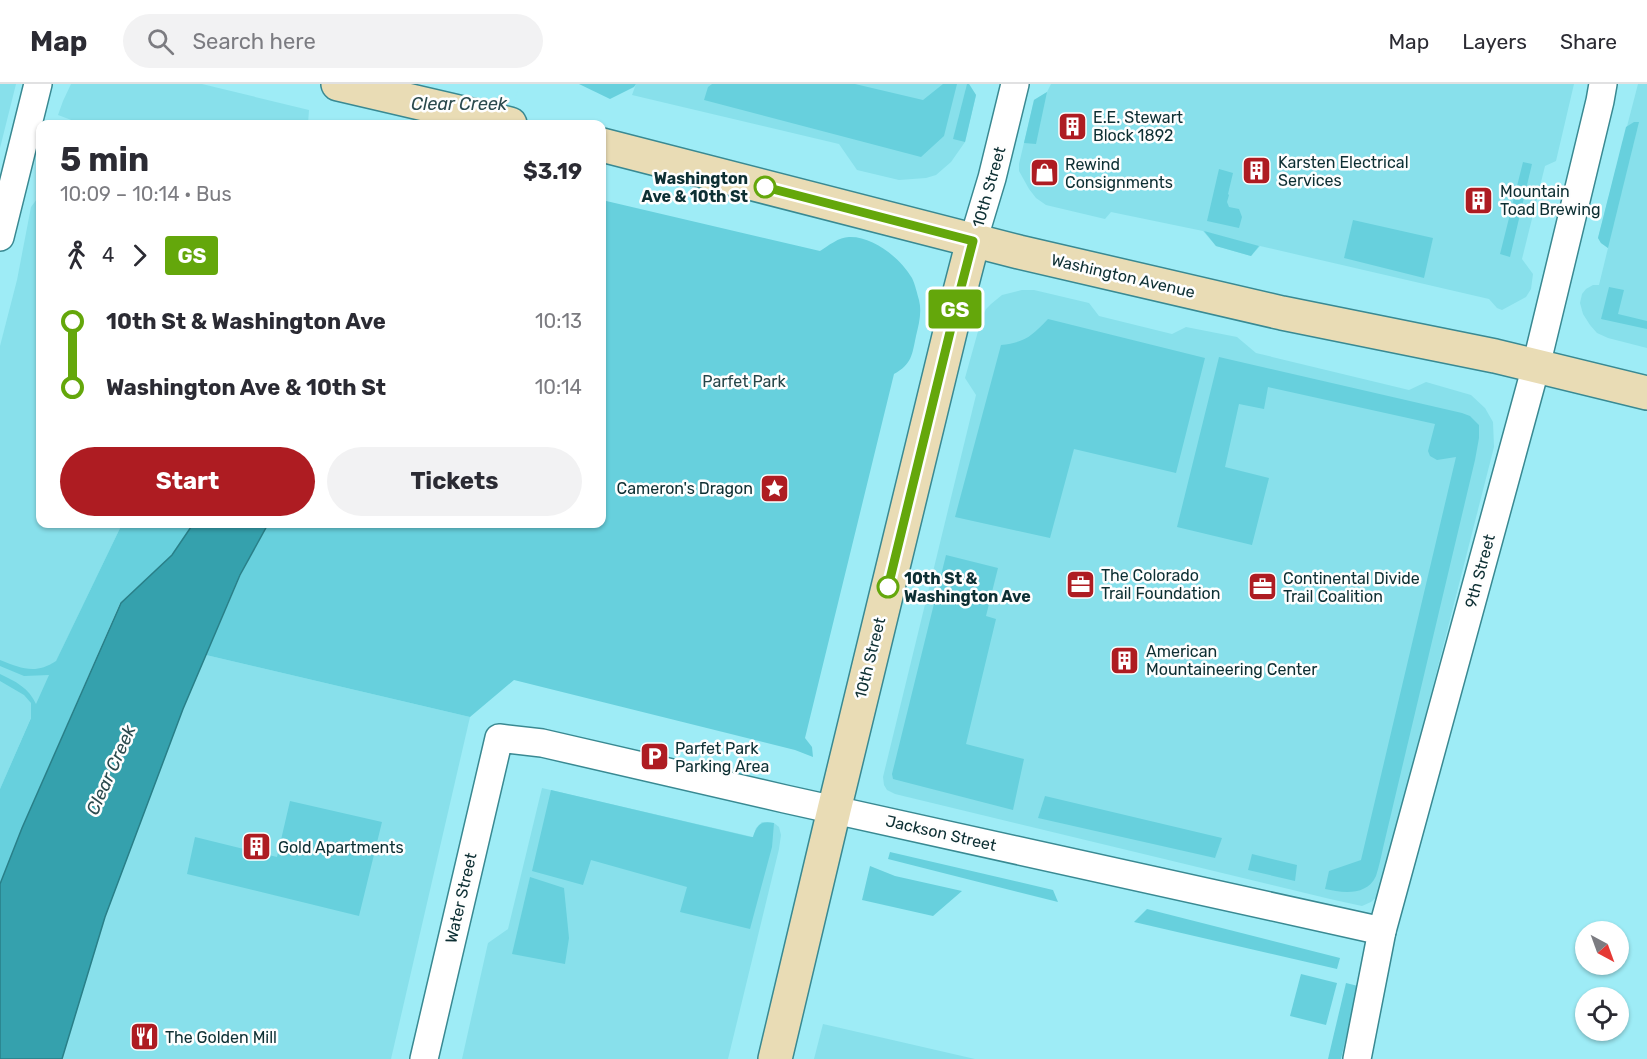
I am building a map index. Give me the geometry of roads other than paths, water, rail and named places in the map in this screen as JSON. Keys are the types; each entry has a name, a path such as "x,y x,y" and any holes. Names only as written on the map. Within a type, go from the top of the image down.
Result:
{"main road":[{"path":"338,84 493,120"},
{"name":"Washington Avenue","path":"606,146 973,241 1282,313 1495,356 1647,393"},
{"name":"10th Street","path":"775,1059 973,241"}],"street":[{"path":"0,237 38,84"},
{"name":"10th Street","path":"973,241 992,178 1015,84"},
{"name":"9th Street","path":"1357,1059 1382,931 1536,366 1603,84"},
{"name":"Jackson Street","path":"499,738 542,743 1382,931"},
{"name":"Water Street","path":"424,1059 499,738"}],"water":[{"name":"Clear Creek","path":"190,528 266,528 240,575 183,709 105,917 62,1059 0,1059 0,884 22,828 121,603 172,555"}],"place":[{"name":"E.E. Stewart Block 1892","path":"1072,126"},
{"name":"Karsten Electrical Services","path":"1257,171"},
{"name":"Rewind Consignments","path":"1044,173"},
{"name":"Washington Ave & 10th St","path":"765,187"},
{"name":"Mountain Toad Brewing","path":"1479,200"},
{"name":"Cameron's Dragon","path":"774,488"},
{"name":"The Colorado Trail Foundation","path":"1080,584"},
{"name":"10th St & Washington Ave","path":"888,587"},
{"name":"Continental Divide Trail Coalition","path":"1262,587"},
{"name":"American Mountaineering Center","path":"1125,660"},
{"name":"Parfet Park Parking Area","path":"654,757"},
{"name":"Gold Apartments","path":"257,847"},
{"name":"The Golden Mill","path":"144,1037"}],"park label":[{"name":"Parfet Park","path":"744,381"}]}
